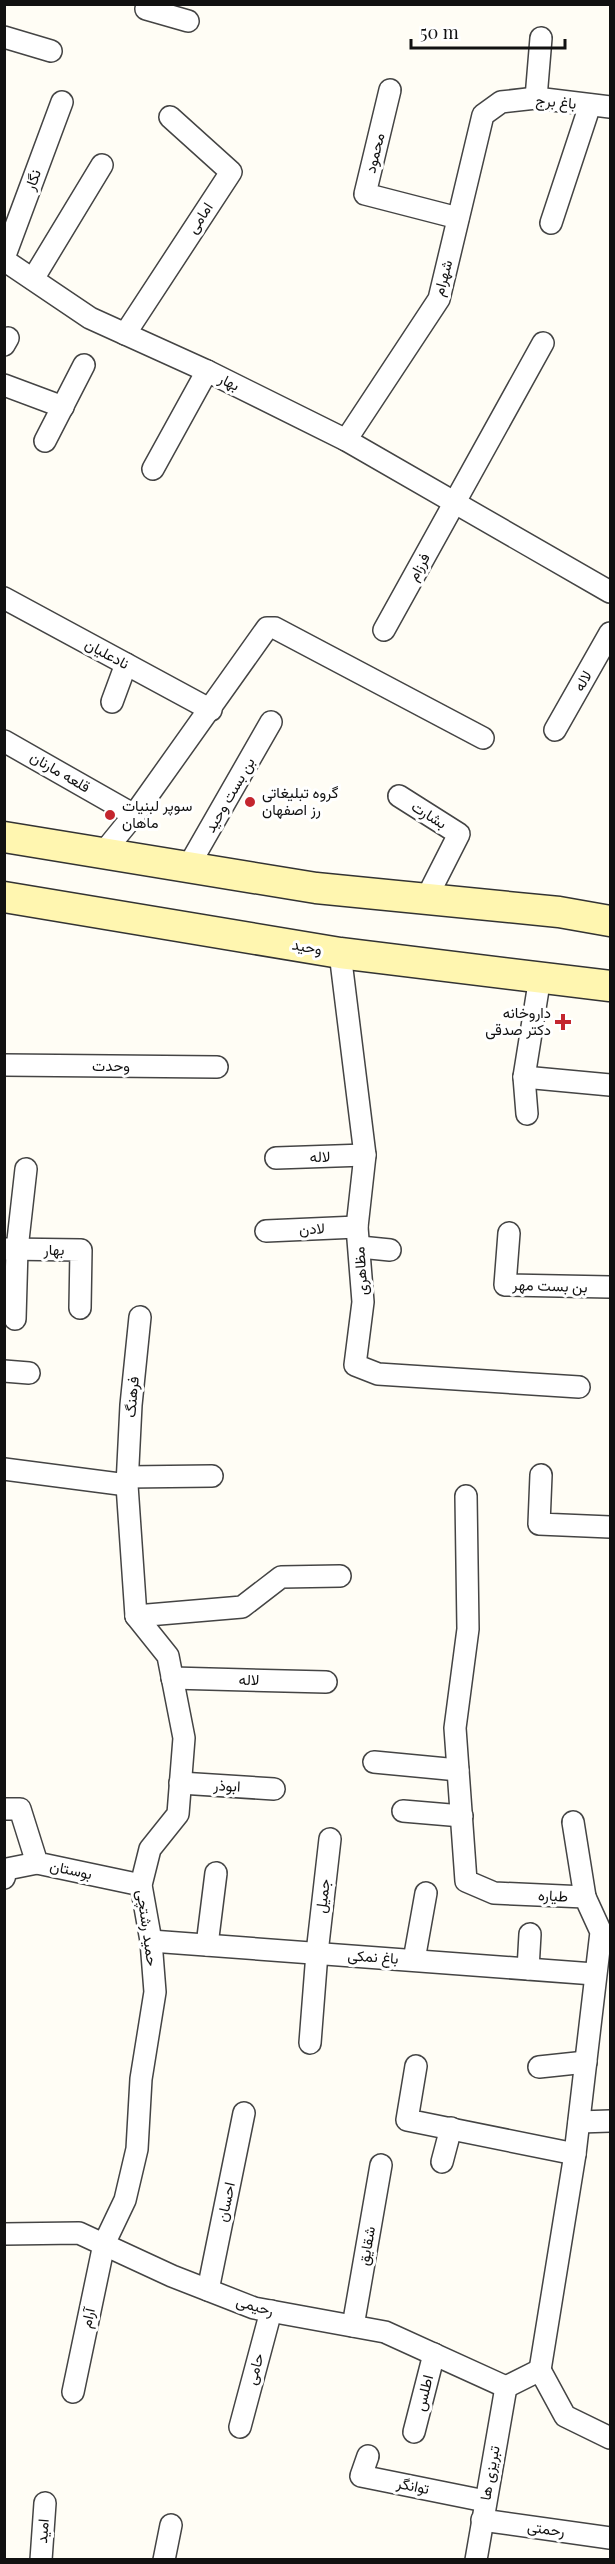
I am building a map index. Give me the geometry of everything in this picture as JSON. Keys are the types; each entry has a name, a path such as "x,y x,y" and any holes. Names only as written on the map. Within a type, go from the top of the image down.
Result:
{"main road":[{"path":"4,837 316,888 559,912 610,921"},
{"name":"وحید","path":"4,897 340,953 610,986"}],"street":[{"path":"147,4 146,9 188,21"},
{"path":"4,38 51,51"},
{"path":"536,98 541,38"},
{"name":"محمود","path":"390,90 365,194 458,218"},
{"name":"باغ برج","path":"501,102 536,98 600,106"},
{"name":"نگار","path":"4,259 62,102"},
{"name":"شهرام","path":"346,440 439,299 483,115 501,102"},
{"path":"551,223 600,106"},
{"name":"امامی","path":"125,334 231,172 170,117"},
{"path":"33,279 102,165"},
{"name":"بهار","path":"4,259 90,318 207,371 346,440 610,592"},
{"path":"454,504 543,343"},
{"path":"45,441 84,365"},
{"path":"153,469 207,371"},
{"path":"4,385 63,407"},
{"name":"فرزام","path":"384,630 454,504"},
{"name":"نادعلیان","path":"4,598 211,710"},
{"path":"103,853 134,815 211,710 267,627 275,628 483,738"},
{"name":"لاله","path":"555,730 610,633"},
{"path":"112,702 126,664"},
{"name":"بن بست وحید","path":"188,867 271,722"},
{"name":"قلعه مارنان","path":"4,741 134,815"},
{"name":"بشارت","path":"399,796 459,834 426,899"},
{"name":"مظاهری","path":"340,953 365,1155 359,1237 363,1302 355,1365 378,1374 579,1387"},
{"path":"527,1113 524,1077 540,977"},
{"name":"وحدت","path":"4,1065 218,1067"},
{"path":"524,1077 610,1085"},
{"name":"لاله","path":"276,1158 365,1155"},
{"path":"15,1319 11,1249 26,1169"},
{"name":"لادن","path":"266,1230 359,1237 390,1250"},
{"name":"بن بست مهر","path":"509,1233 505,1285 610,1287"},
{"name":"بهار","path":"11,1249 81,1250 80,1308"},
{"name":"فرهنگ","path":"127,1481 131,1406 140,1317"},
{"path":"4,1371 29,1373"},
{"path":"4,1469 127,1481 212,1476"},
{"path":"541,1476 539,1524 610,1527"},
{"path":"127,1481 136,1616 242,1607 281,1577 340,1576"},
{"name":"طیاره","path":"466,1496 468,1629 455,1728 466,1881 495,1893 585,1897 601,1932 594,1974 575,2154 540,2370"},
{"name":"حمید رشتچی","path":"104,2244 124,2200 137,2149 141,2079 155,1992 151,1941 141,1885 150,1849 178,1814 184,1738 168,1656 136,1616"},
{"name":"لاله","path":"172,1678 326,1682"},
{"path":"374,1762 458,1770"},
{"name":"ابوذر","path":"180,1783 274,1789"},
{"name":"بوستان","path":"4,1809 20,1809 37,1863 141,1885"},
{"path":"403,1811 462,1816"},
{"path":"573,1822 585,1897"},
{"name":"جمیل","path":"310,2043 317,1953 330,1839"},
{"path":"4,1878 7,1869 37,1863"},
{"path":"207,1945 216,1873"},
{"path":"414,1960 426,1893"},
{"path":"528,1969 530,1934"},
{"name":"باغ نمکی","path":"151,1941 594,1974"},
{"path":"539,2067 586,2062"},
{"path":"416,2066 407,2120 575,2154"},
{"name":"احسان","path":"208,2290 244,2113"},
{"path":"579,2122 610,2121"},
{"path":"442,2162 451,2128"},
{"name":"شقایق","path":"353,2326 381,2165"},
{"name":"رحیمی","path":"6,2239 79,2233 254,2308 385,2332 506,2387"},
{"name":"آرام","path":"73,2392 104,2244"},
{"name":"حامی","path":"240,2427 271,2311"},
{"name":"اطلس","path":"414,2432 434,2354"},
{"path":"506,2387 540,2370 565,2416 610,2438"},
{"name":"تبریزی ها","path":"476,2559 506,2387"},
{"name":"توانگر","path":"368,2456 361,2476 484,2511"},
{"name":"امید","path":"41,2559 45,2503"},
{"name":"رحمتی","path":"484,2511 610,2538"},
{"path":"164,2559 171,2525"}],"place":[{"name":"گروه تبلیغاتی رز اصفهان","path":"250,802"},
{"name":"سوپر لبنیات ماهان","path":"110,815"},
{"name":"داروخانه دکتر صدقی","path":"563,1022"}]}
